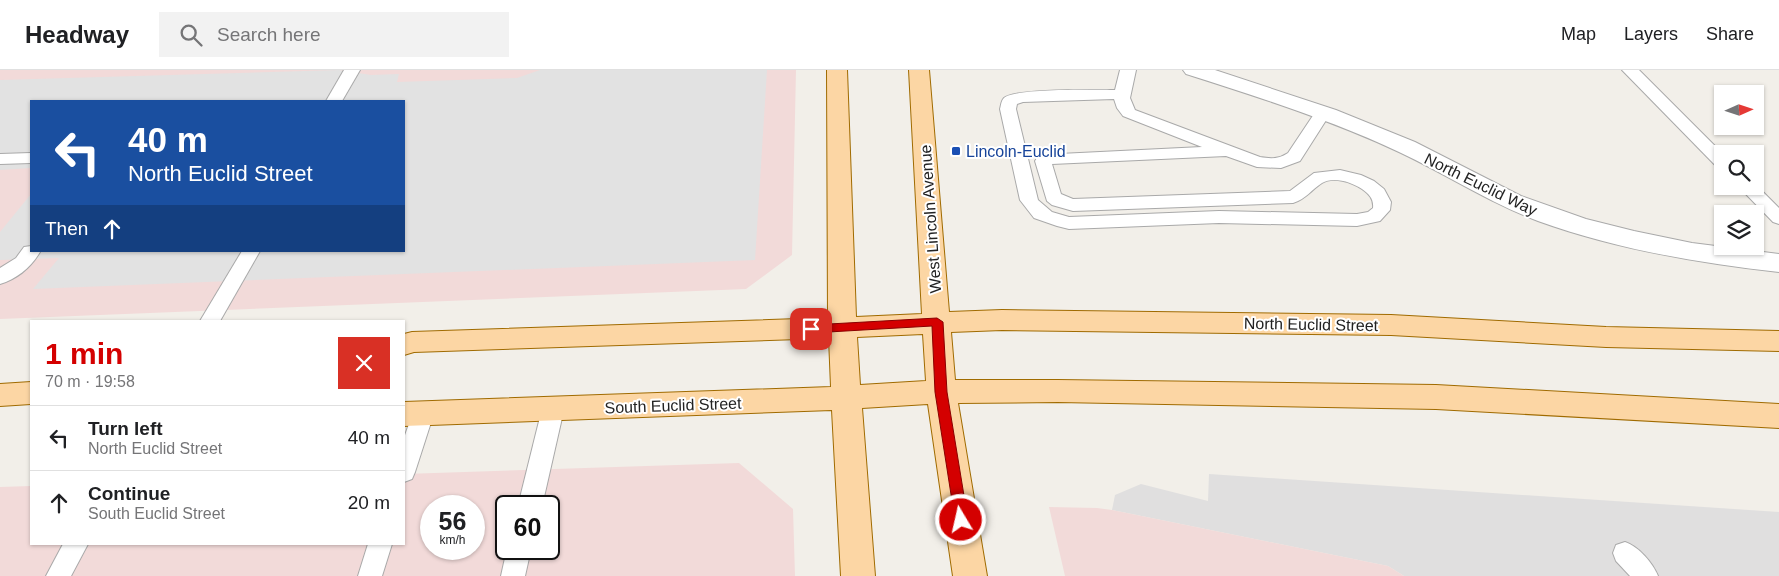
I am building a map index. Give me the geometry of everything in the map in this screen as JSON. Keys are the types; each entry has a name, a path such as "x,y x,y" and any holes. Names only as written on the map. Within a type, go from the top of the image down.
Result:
{"main road":[{"path":"837,70 842,210 842,328 858,576"},
{"name":"West Lincoln Avenue","path":"919,70 941,392 970,576"},
{"name":"North Euclid Street","path":"842,328 1002,320 1391,325 1606,337 1779,341"},
{"path":"405,346 412,342 842,328"},
{"path":"941,392 1058,391 1436,397 1779,416"},
{"name":"South Euclid Street","path":"414,413 846,398 941,392"},
{"path":"0,395 30,393"}],"street":[{"name":"North Euclid Way","path":"1193,70 1322,114 1408,147 1491,191 1548,216 1633,241 1741,260 1779,263"}],"lane":[{"path":"335,100 352,70"},
{"path":"1128,70 1122,107 1128,113 1266,164 1288,162 1294,157 1322,114"},
{"path":"1630,70 1714,154"},
{"path":"1123,94 1021,97 1010,101 1008,109 1028,200 1039,213 1053,220 1069,223 1219,217 1357,220 1371,218 1381,210 1383,204 1381,197 1370,185 1353,177 1335,174 1319,177 1310,183 1301,194 1293,197 1073,205 1058,201 1053,197 1043,161 1045,159 1228,151"},
{"path":"0,159 30,158"},
{"path":"1756,195 1779,218"},
{"path":"0,277 23,263 31,252"},
{"path":"211,320 249,252"},
{"path":"533,495 553,409"},
{"path":"405,466 414,413"},
{"path":"58,576 75,545"},
{"path":"370,576 380,545"},
{"path":"1625,553 1646,576"},
{"path":"513,576 517,560"}],"shaded area":[{"path":"0,70 796,70 792,255 746,289 0,319"},
{"path":"339,70 371,75 399,74 397,82 517,78 540,70 767,70 755,260 33,289 59,258 0,260 0,232 30,195 30,252 405,252 405,100 30,100 30,168 0,170 0,80"},
{"path":"739,463 793,509 795,576 0,576 0,487 30,486 30,545 405,545 405,474"},
{"path":"1209,474 1779,512 1779,576 1404,576 1388,566 1112,510 1115,495 1141,484 1208,501"},
{"path":"1049,507 1112,510 1388,566 1404,576 1065,576"}],"place":[{"name":"Lincoln-Euclid","path":"956,151"}],"route":[{"path":"811,329 937,322 941,392 961,520"}]}
